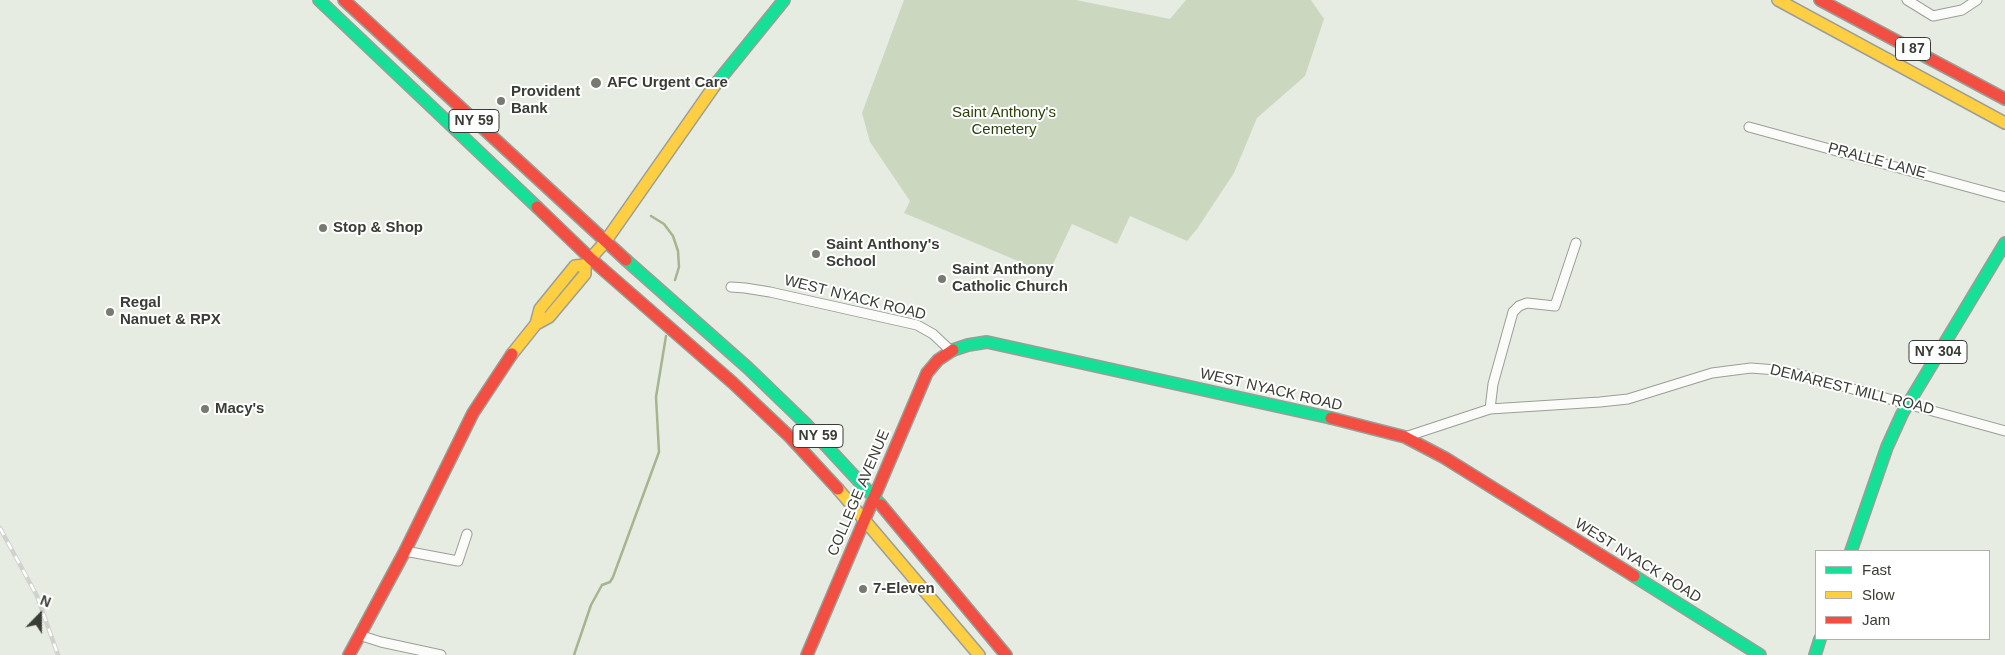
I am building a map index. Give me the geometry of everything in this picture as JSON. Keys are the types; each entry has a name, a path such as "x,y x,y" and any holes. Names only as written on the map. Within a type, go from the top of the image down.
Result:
{"main road":[{"name":"NY 59","path":"318,0 588,262 772,419 864,518 980,655"},
{"name":"NY 59","path":"344,0 605,242 768,386 874,496 1006,655"},
{"path":"349,655 405,551 473,413 509,358 536,324 549,317 585,274 588,262 605,242 717,82 784,0"},
{"name":"I 87","path":"1778,0 2005,123"},
{"name":"I 87","path":"1820,0 2005,99"},
{"name":"NY 304","path":"1851,550 1887,447 1907,404 2005,243"},
{"name":"WEST NYACK ROAD","path":"951,351 978,343 997,343 1405,437 1451,461 1760,655"},
{"name":"COLLEGE AVENUE","path":"807,655 927,373 938,360 951,351"},
{"path":"1815,655 1820,640"}],"street":[{"path":"1907,0 1933,16 1962,10 1977,0"},
{"name":"PRALLE LANE","path":"1750,127 2005,197"},
{"path":"1490,409 1493,384 1513,312 1519,306 1527,303 1555,306 1576,243"},
{"name":"WEST NYACK ROAD","path":"731,288 770,292 917,325 933,334 951,351"},
{"name":"DEMAREST MILL ROAD","path":"1405,437 1490,409 1628,399 1712,373 1751,368 1795,374 2005,431"},
{"path":"405,551 458,561 467,534"},
{"path":"359,635 381,642 441,655"}],"green space":[{"name":"Saint Anthony's Cemetery","path":"904,0 1076,0 1170,19 1186,0 1311,0 1324,19 1305,76 1257,118 1234,173 1187,241 1130,216 1117,244 1072,224 1053,264 1044,272 904,213 910,201 870,142 862,113"}],"waterway":[{"path":"651,216 664,224 673,236 678,251 679,267 675,280"},
{"path":"574,655 591,605 602,585 610,582 613,577 659,452 656,397 666,336"}],"railway":[{"path":"0,528 37,596 58,655"}],"traffic: fast":[{"path":"319,0 537,207"},
{"path":"715,85 784,0"},
{"path":"1851,550 1887,447 1902,414 2005,243"},
{"path":"626,260 748,368 805,423 881,505"},
{"path":"953,350 987,342 1331,418"},
{"path":"1634,576 1760,655"},
{"path":"1815,655 1820,640"}],"traffic: slow":[{"path":"1778,0 2005,123"},
{"path":"536,324 540,309 575,266 585,265 605,242 715,85"},
{"path":"512,354 536,324 549,317 585,274 585,265"},
{"path":"838,489 979,655"}],"traffic: jam":[{"path":"344,0 626,260"},
{"path":"1820,0 2005,99"},
{"path":"537,207 591,259 733,383 790,437 838,489"},
{"path":"807,655 927,373 938,360 953,350"},
{"path":"349,655 405,551 473,413 512,354"},
{"path":"1331,418 1405,437 1445,458 1634,576"},
{"path":"881,505 1006,655"}],"place":[{"name":"AFC Urgent Care","path":"596,83"},
{"name":"Provident Bank","path":"501,101"},
{"name":"Stop & Shop","path":"323,228"},
{"name":"Saint Anthony's School","path":"816,254"},
{"name":"Saint Anthony Catholic Church","path":"942,279"},
{"name":"Regal Nanuet & RPX","path":"110,312"},
{"name":"Macy's","path":"205,409"},
{"name":"7-Eleven","path":"863,589"}]}
